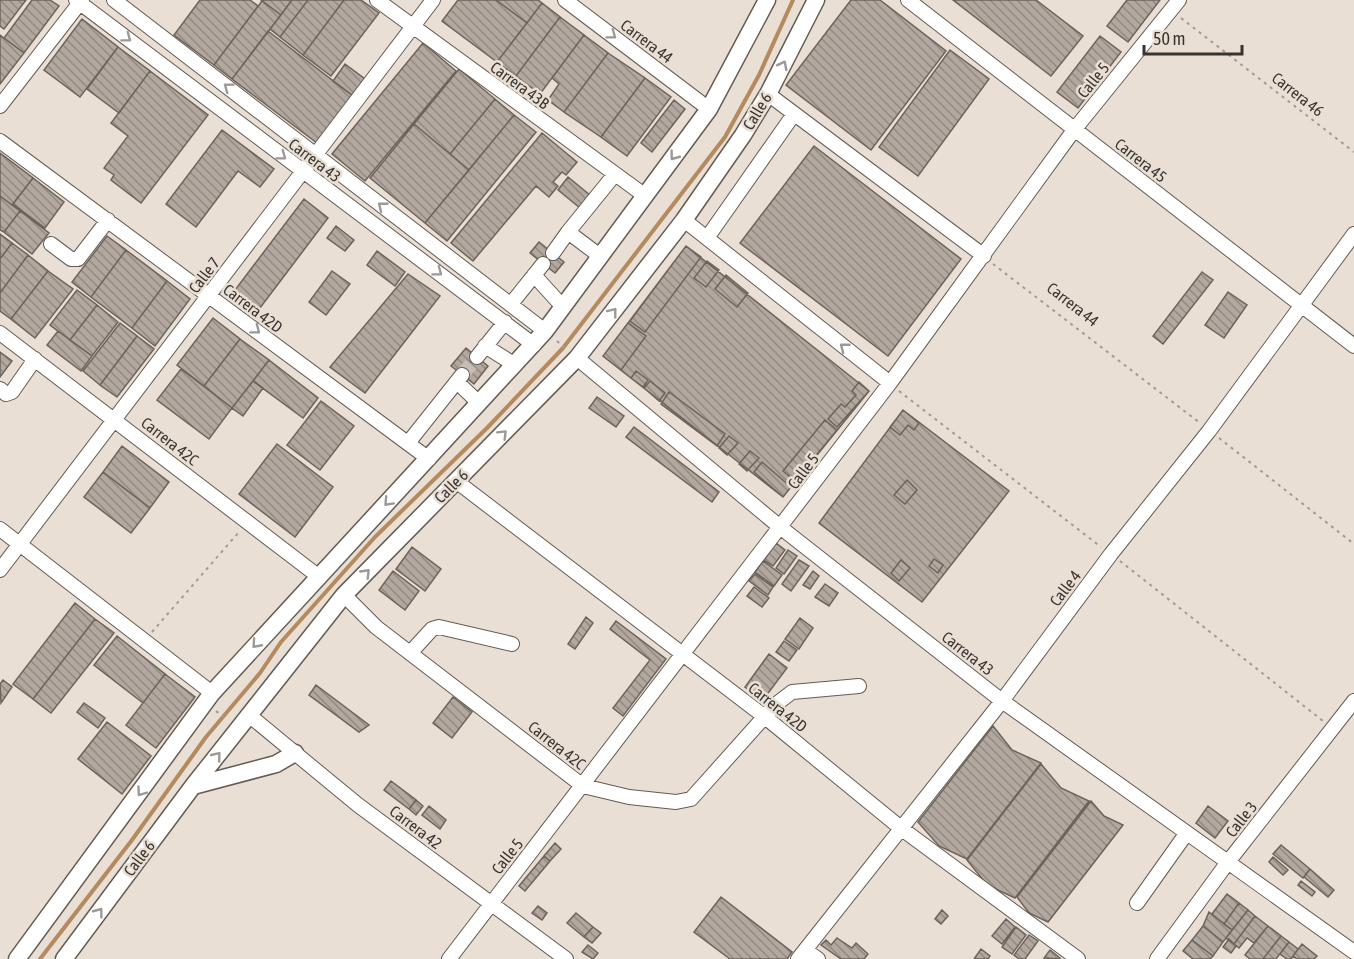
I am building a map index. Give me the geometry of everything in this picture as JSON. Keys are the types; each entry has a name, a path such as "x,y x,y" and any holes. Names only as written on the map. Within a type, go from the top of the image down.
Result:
{"main road":[{"name":"Calle 6","path":"18,959 212,693 545,331 709,109 767,0"},
{"name":"Calle 6","path":"64,959 193,786 344,595 456,481 572,354 684,220 768,94 816,0"},
{"path":"193,786 276,764 295,753"}],"street":[{"name":"Carrera 43","path":"114,0 545,331"},
{"name":"Carrera 43B","path":"377,0 644,195"},
{"name":"Calle 7","path":"0,570 433,0"},
{"name":"Carrera 44","path":"565,0 709,109"},
{"name":"Carrera 45","path":"908,0 1354,346"},
{"name":"Carrera 43","path":"79,1 534,345"},
{"path":"0,106 79,1"},
{"name":"Calle 5","path":"449,959 890,384 1074,130 1175,5"},
{"path":"768,94 984,256"},
{"path":"707,238 794,114"},
{"name":"Carrera 42D","path":"0,141 429,459"},
{"path":"553,253 615,174"},
{"path":"51,244 70,259 78,259 108,220"},
{"path":"684,220 890,384"},
{"path":"568,232 600,256"},
{"name":"Calle 4","path":"801,954 1002,701 1111,554 1209,431 1354,234"},
{"path":"511,304 543,264"},
{"path":"534,275 563,307"},
{"path":"505,322 481,352 515,365"},
{"name":"Carrera 42C","path":"0,333 318,576"},
{"name":"Carrera 43","path":"572,354 780,527 1002,701 1354,952"},
{"path":"0,389 6,394 12,392 35,359"},
{"path":"408,443 460,378 479,403"},
{"name":"Carrera 42D","path":"456,481 765,717 902,829 1078,959"},
{"path":"0,529 212,693"},
{"name":"Carrera 42C","path":"344,595 376,627 583,786"},
{"path":"411,652 432,629 439,627 512,644"},
{"path":"583,786 628,797 676,802 691,799 765,717 792,692 859,686"},
{"name":"Calle 3","path":"1157,959 1228,862 1354,701"},
{"name":"Carrera 42","path":"250,716 358,805 566,959"},
{"path":"1137,903 1186,834"},
{"path":"801,954 818,959"}],"path":[{"name":"Carrera 46","path":"1175,5 1354,152"},
{"name":"Carrera 44","path":"984,256 1354,544"},
{"path":"561,344 572,354"},
{"path":"144,640 247,522"},
{"path":"217,712 230,722"}],"building":[{"path":"0,0 26,0 4,29 0,26"},
{"path":"32,0 50,0 59,6 24,53 4,38"},
{"path":"200,0 250,0 258,6 214,65 174,35"},
{"path":"261,0 292,0 281,15"},
{"path":"292,0 308,0 280,37 270,29"},
{"path":"308,0 344,0 303,55 280,37"},
{"path":"344,0 361,0 379,13 331,76 303,55"},
{"path":"458,0 496,0 527,23 497,62 442,21"},
{"path":"496,0 538,0 542,3 527,23"},
{"path":"851,0 880,0 946,51 871,150 786,85"},
{"path":"953,0 1036,0 1083,36 1051,76"},
{"path":"1127,0 1160,0 1128,42 1107,26"},
{"path":"262,1 281,15 232,79 214,65"},
{"path":"542,3 560,17 516,76 497,62"},
{"path":"560,17 584,35 540,94 516,76"},
{"path":"82,19 118,47 80,97 44,70"},
{"path":"268,31 353,96 317,143 232,79"},
{"path":"0,35 24,53 0,84"},
{"path":"584,35 608,53 564,112 548,100 559,84 552,78"},
{"path":"1100,36 1121,52 1078,108 1057,92"},
{"path":"423,43 456,71 365,181 332,154"},
{"path":"118,47 150,71 119,113 87,89"},
{"path":"950,50 989,79 918,176 879,147"},
{"path":"608,53 645,78 601,137 564,112"},
{"path":"345,64 365,79 353,96 333,81"},
{"path":"459,69 495,99 450,154 414,124"},
{"path":"150,71 208,115 141,203 111,180 114,175 104,168 128,136 111,123"},
{"path":"645,78 671,97 627,156 601,137"},
{"path":"495,99 514,115 469,170 450,154"},
{"path":"674,100 685,109 652,152 641,143"},
{"path":"514,115 536,132 447,241 425,223"},
{"path":"414,124 469,170 425,223 370,178"},
{"path":"222,130 274,169 260,187 238,171 196,227 166,204"},
{"path":"542,133 577,162 566,175 562,172 553,182 558,186 549,197 536,186 473,261 451,243"},
{"path":"814,146 961,259 888,356 740,243"},
{"path":"0,153 33,178 12,205 0,196"},
{"path":"568,177 590,195 580,208 558,190"},
{"path":"33,178 64,202 45,228 13,204"},
{"path":"0,196 20,211 4,232 0,230"},
{"path":"304,199 328,218 260,308 235,290"},
{"path":"20,211 49,233 32,254 4,232"},
{"path":"336,226 354,240 345,251 327,238"},
{"path":"0,234 12,243 0,259"},
{"path":"107,236 126,250 91,297 72,282"},
{"path":"539,242 564,262 555,273 530,253"},
{"path":"12,243 28,255 0,293 0,259"},
{"path":"686,246 701,257 645,332 630,321"},
{"path":"686,246 869,391 783,497 603,356"},
{"path":"126,250 167,281 132,328 91,297"},
{"path":"377,251 405,272 395,286 367,265"},
{"path":"28,255 48,271 11,319 0,311 0,293"},
{"path":"707,261 719,270 706,287 694,278"},
{"path":"48,271 73,289 35,338 11,319"},
{"path":"332,271 350,284 326,315 309,302"},
{"path":"1202,272 1213,280 1163,344 1153,336"},
{"path":"408,274 440,296 365,393 330,367"},
{"path":"726,275 748,293 737,307 715,289"},
{"path":"167,281 190,299 155,346 132,328"},
{"path":"77,290 97,305 70,340 50,325"},
{"path":"1228,292 1247,305 1224,338 1205,325"},
{"path":"97,305 118,322 92,356 70,340"},
{"path":"213,318 240,339 204,386 177,365"},
{"path":"120,323 137,336 100,385 83,371"},
{"path":"628,323 646,336 621,370 603,356"},
{"path":"58,331 92,356 81,371 47,345"},
{"path":"137,336 154,349 117,397 100,385"},
{"path":"240,339 269,360 232,408 204,386"},
{"path":"466,348 488,366 474,384 451,366"},
{"path":"0,352 12,361 0,377"},
{"path":"269,360 318,398 303,418 253,381"},
{"path":"181,369 232,408 209,439 157,400"},
{"path":"636,371 648,380 643,387 631,378"},
{"path":"253,381 263,388 243,416 232,408"},
{"path":"650,381 665,393 659,401 644,388"},
{"path":"859,382 869,391 837,427 828,419 841,404 845,407 856,395 852,391"},
{"path":"669,392 725,434 717,446 661,404"},
{"path":"597,397 624,416 616,427 589,408"},
{"path":"321,401 354,426 320,470 287,445"},
{"path":"903,410 919,423 914,430 908,425 900,435 890,427"},
{"path":"903,410 1009,491 922,602 819,523"},
{"path":"825,420 837,430 795,481 783,471"},
{"path":"634,427 719,492 712,502 626,437"},
{"path":"729,436 738,443 727,455 719,448"},
{"path":"277,444 333,487 295,537 239,494"},
{"path":"122,446 169,482 150,508 103,472"},
{"path":"750,451 759,458 747,471 739,464"},
{"path":"762,462 791,487 783,497 754,472"},
{"path":"103,472 150,508 131,533 84,497"},
{"path":"907,480 917,490 905,504 894,495"},
{"path":"776,543 785,550 773,566 764,560"},
{"path":"412,547 441,569 425,591 396,569"},
{"path":"788,550 797,556 784,574 776,568"},
{"path":"934,559 943,565 938,573 929,566"},
{"path":"799,560 809,566 791,591 782,584"},
{"path":"901,560 910,568 899,581 891,573"},
{"path":"763,561 782,575 774,586 755,572"},
{"path":"393,571 419,591 405,610 379,590"},
{"path":"813,571 819,576 810,589 803,585"},
{"path":"755,574 773,587 768,595 749,581"},
{"path":"825,584 838,593 829,606 815,597"},
{"path":"754,587 769,598 762,607 747,596"},
{"path":"75,603 95,619 33,699 13,684"},
{"path":"586,617 593,623 575,649 568,644"},
{"path":"800,618 813,628 799,649 785,639"},
{"path":"95,619 114,633 51,713 33,699"},
{"path":"616,621 666,659 623,716 613,708 650,660 610,629"},
{"path":"117,636 165,674 143,703 94,665"},
{"path":"784,641 797,650 789,661 776,652"},
{"path":"769,654 787,668 763,700 745,687"},
{"path":"165,674 195,697 156,748 126,725"},
{"path":"3,680 12,687 1,703 0,684"},
{"path":"316,685 369,725 359,732 309,695"},
{"path":"453,697 472,712 452,738 433,723"},
{"path":"84,703 105,718 98,728 77,712"},
{"path":"107,722 151,756 122,794 78,759"},
{"path":"993,726 1012,750 1041,763 967,859 939,846 918,822"},
{"path":"1041,764 1061,788 1089,801 1015,898 987,885 967,860"},
{"path":"391,781 416,800 409,809 384,790"},
{"path":"416,800 423,806 416,815 409,809"},
{"path":"1091,801 1104,816 1123,825 1048,922 1029,913 1017,897"},
{"path":"429,806 446,820 440,829 422,815"},
{"path":"1208,806 1228,821 1215,838 1196,823"},
{"path":"555,843 561,849 550,861 544,856"},
{"path":"1281,845 1310,869 1303,878 1273,854"},
{"path":"544,856 550,861 525,891 519,886"},
{"path":"1273,857 1288,870 1283,875 1269,862"},
{"path":"1310,869 1334,890 1328,897 1304,877"},
{"path":"1301,881 1315,892 1312,896 1298,885"},
{"path":"1227,894 1239,903 1224,924 1212,914"},
{"path":"721,897 792,952 787,959 730,959 694,932"},
{"path":"1239,903 1248,910 1232,930 1224,924"},
{"path":"538,906 547,913 542,920 532,913"},
{"path":"942,910 948,916 941,924 935,919"},
{"path":"1248,910 1255,916 1234,944 1226,938"},
{"path":"1209,912 1232,930 1223,942 1203,926"},
{"path":"576,913 593,927 584,937 567,923"},
{"path":"1255,916 1268,926 1254,943 1247,938 1239,948 1234,944"},
{"path":"1006,919 1015,927 1002,944 992,936"},
{"path":"1203,926 1223,942 1213,956 1192,940"},
{"path":"1268,926 1281,936 1263,959 1250,959 1245,955"},
{"path":"593,927 601,933 592,943 584,937"},
{"path":"1016,927 1026,935 1012,954 1002,947"},
{"path":"1029,935 1038,941 1025,959 1019,959 1014,955"},
{"path":"1281,936 1289,942 1276,959 1263,959"},
{"path":"837,938 852,948 856,943 868,954 864,959 841,959 821,945 826,940 831,945"},
{"path":"1229,939 1236,946 1231,953 1223,947"},
{"path":"1192,940 1213,956 1210,959 1193,959 1183,951"},
{"path":"1289,942 1298,949 1291,959 1287,959 1280,954"},
{"path":"1302,944 1317,956 1314,959 1297,959 1293,956"},
{"path":"588,945 598,953 593,959 582,952"},
{"path":"981,949 990,956 988,959 974,959"},
{"path":"1050,950 1060,958 1060,959 1044,958"}],"waterway":[{"path":"40,959 132,840 206,737 260,673 281,642 375,537 487,428 563,348 725,137 759,75 793,0"}],"tunnel":[{"path":"462,375 477,357"}]}
